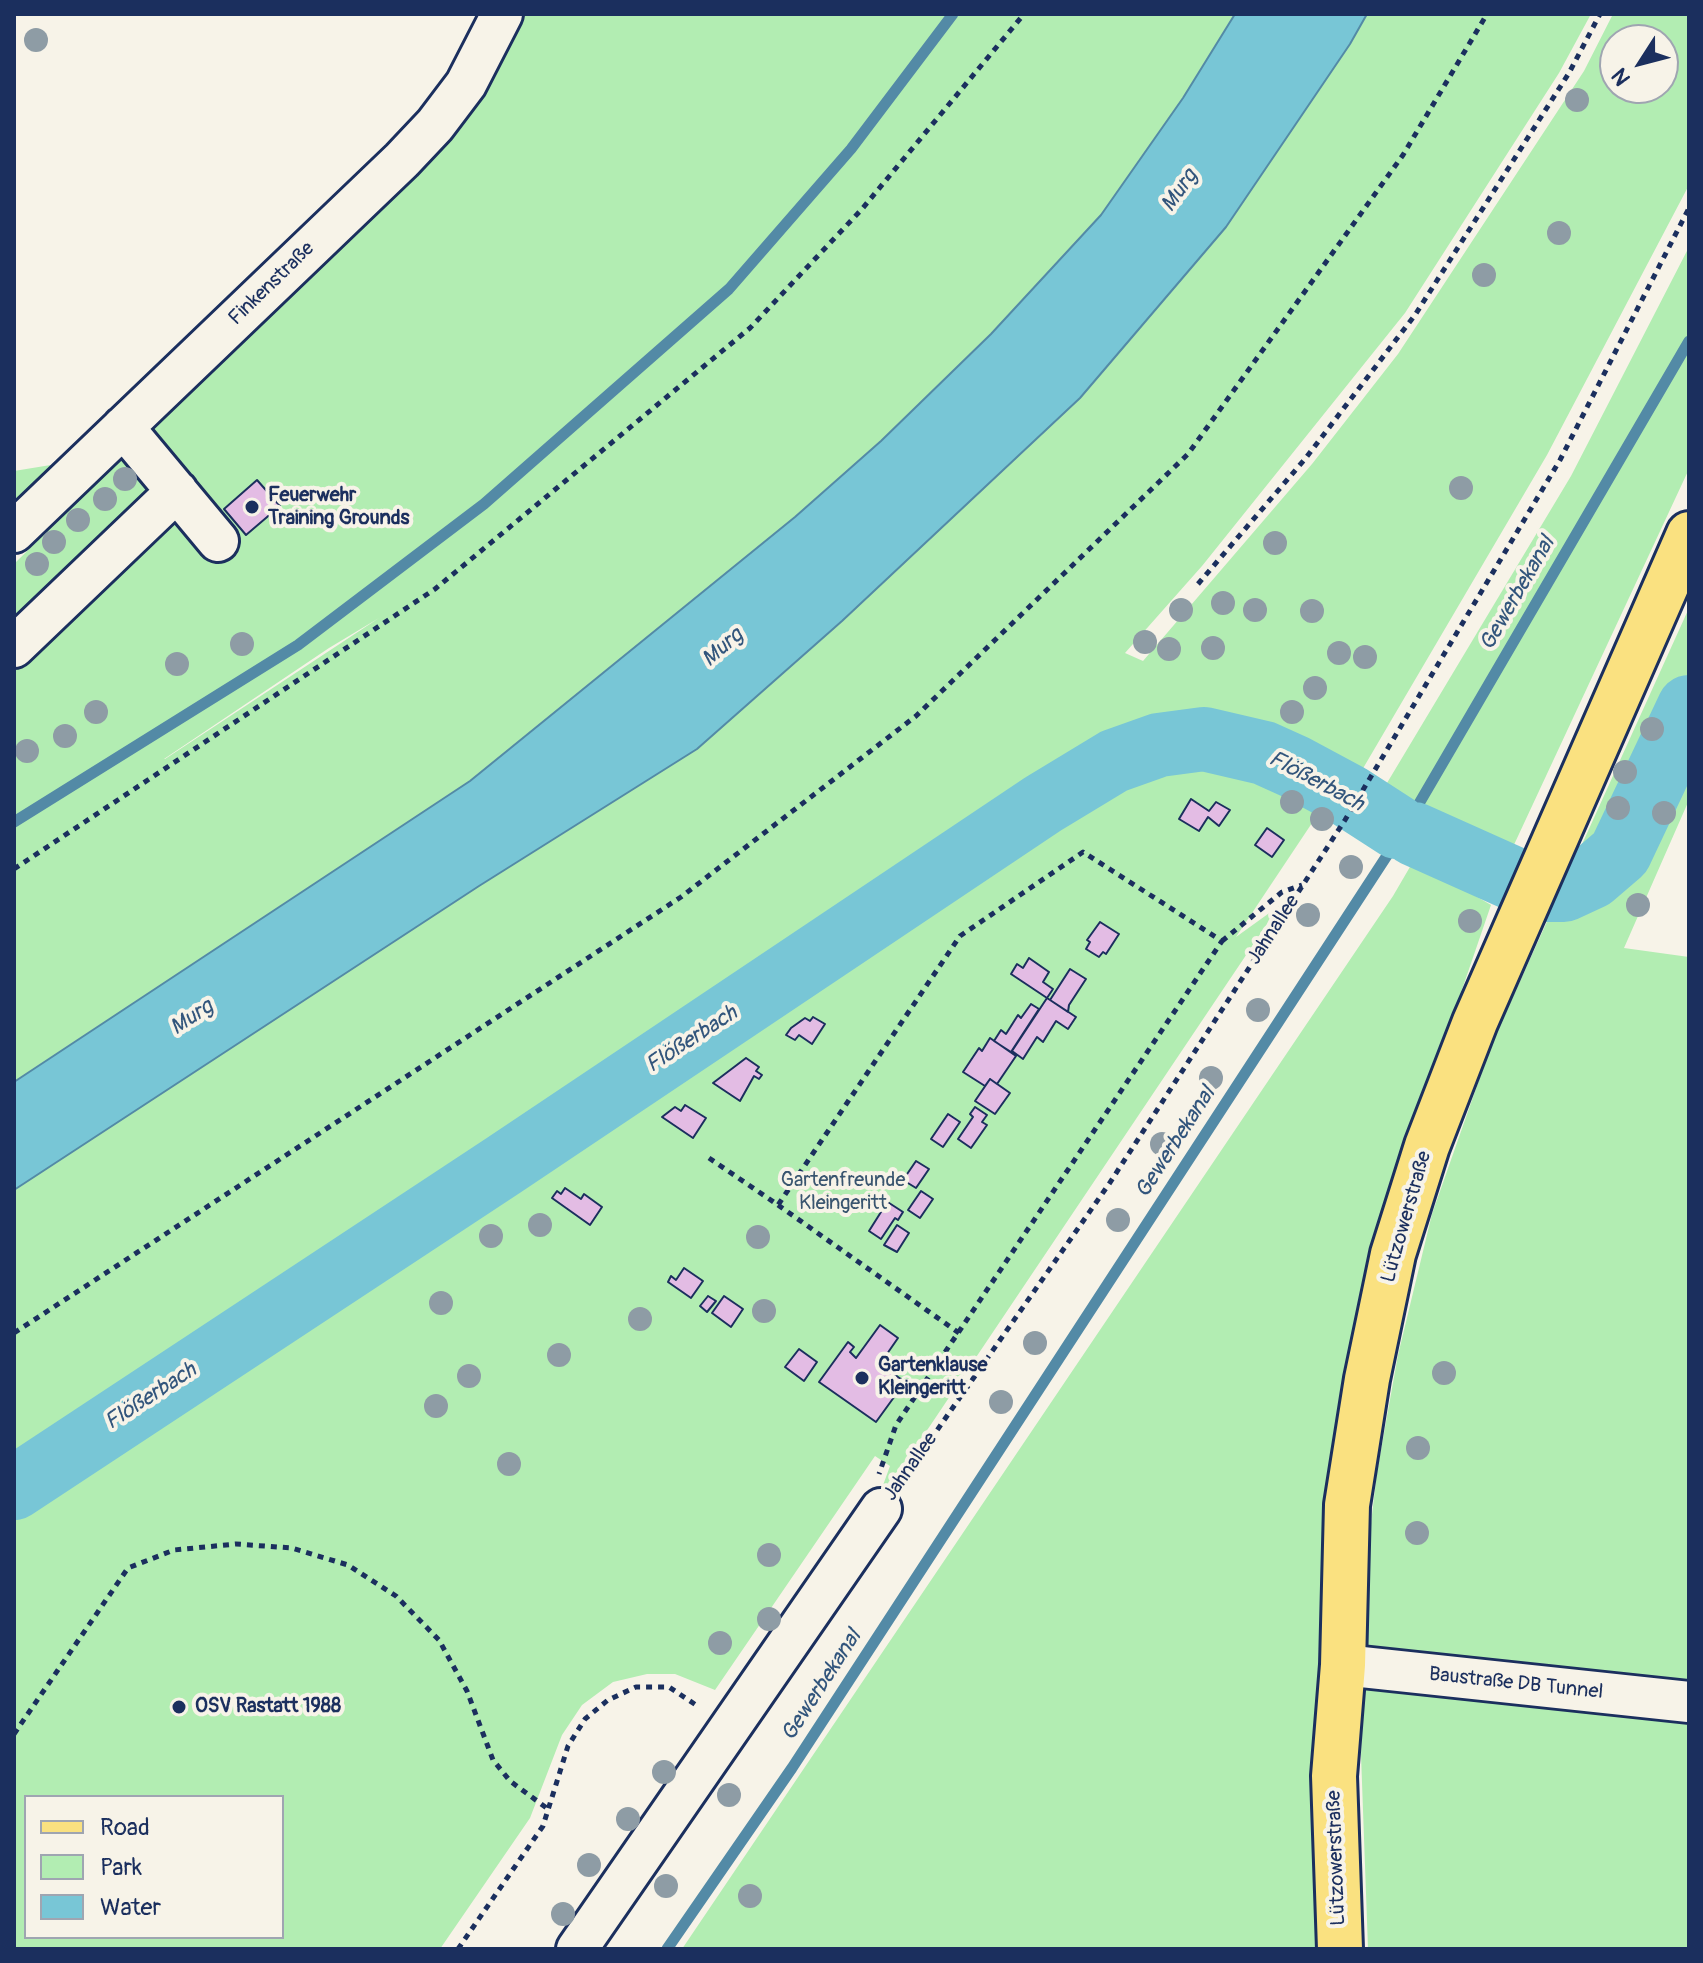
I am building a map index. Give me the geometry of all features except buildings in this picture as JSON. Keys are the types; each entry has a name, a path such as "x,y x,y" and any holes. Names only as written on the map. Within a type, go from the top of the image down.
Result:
{"main road":[{"name":"Lützowerstraße","path":"1340,1949 1334,1776 1343,1665 1347,1505 1367,1379 1393,1254 1427,1146 1475,1022 1689,534"}],"street":[{"name":"Finkenstraße","path":"14,532 427,134 466,84 502,14"},
{"path":"123,427 218,541"},
{"path":"14,647 177,491"},
{"name":"Jahnallee","path":"577,1949 881,1509"},
{"name":"Baustraße DB Tunnel","path":"1343,1665 1689,1702"}],"path":[{"path":"14,869 435,589 750,328 862,209 1024,14"},
{"path":"14,1333 681,897 916,716 1188,454 1403,155 1487,14"},
{"path":"1198,584 1305,459 1415,315 1569,73 1600,14"},
{"name":"Jahnallee","path":"881,1509 1109,1184 1345,820 1560,460 1689,208"},
{"path":"778,1205 960,936 1083,852 1222,941"},
{"path":"881,1509 876,1484 896,1425 1222,941 1282,892 1303,885"},
{"path":"709,1158 959,1333"},
{"path":"14,1734 128,1568 174,1550 236,1544 292,1548 348,1565 396,1596 439,1640 467,1691 493,1760 510,1781 548,1809"},
{"path":"458,1949 543,1826 568,1746 585,1719 608,1700 636,1687 669,1687 693,1703"}],"green space":[{"path":"519,14 1235,14 1183,98 1101,215 991,334 881,441 795,517 470,781 14,1082 14,564 120,459 214,563 241,540 151,429 402,187 456,127 501,59","holes":["379,618 164,759 329,648"]},
{"path":"1367,14 1591,14 1559,73 1405,313 1202,566 1125,653 1143,661 1312,464 1398,354 1584,71 1599,42 1599,104 1679,104 1679,24 1608,24 1613,14 1689,14 1689,185 1547,455 1355,782 1246,730 1203,729 1154,734 1081,764 993,826 14,1473 14,1190 479,886 697,749 842,621 1080,398 1226,227"},
{"path":"1689,247 1689,469 1512,849 1381,793 1571,476"},
{"path":"63,463 14,513 14,471"},
{"path":"1689,608 1689,800 1624,948 1689,957 1689,1949 1368,1949 1361,1755 1366,1566 1377,1472 1398,1355 1432,1214 1492,1043"},
{"name":"Gartenfreunde Kleingeritt","path":"1197,749 1234,754 1273,767 1330,796 1236,937 1279,906 893,1481 882,1488 890,1466 875,1456 715,1690 675,1674 647,1674 613,1682 582,1705 562,1735 530,1818 440,1949 14,1949 14,1499 1047,813 1119,772 1163,756"},
{"path":"1414,860 1491,905 1410,1141 1372,1269 1344,1381 1327,1506 1319,1640 1315,1949 682,1949 1393,896"}],"water":[{"name":"Murg","path":"1235,14 1367,14 1226,227 1080,398 842,621 697,749 479,886 14,1190 14,1082 470,781 795,517 881,441 991,334 1101,215 1183,98"}],"waterway":[{"path":"14,822 298,645 484,504 729,289 851,149 953,14"},
{"name":"Gewerbekanal","path":"667,1949 792,1768 1403,831 1689,341"},
{"path":"1414,834 1539,890 1564,890 1592,877 1620,853 1689,707"},
{"name":"Flößerbach","path":"14,1488 1043,804 1114,761 1159,745 1204,739 1264,753 1295,767 1397,827"},
{"path":"1592,877 1601,877"}],"place":[{"name":"Feuerwehr Training Grounds","path":"252,507"},
{"name":"Gartenklause Kleingeritt","path":"862,1378"},
{"name":"OSV Rastatt 1988","path":"179,1707"}]}
